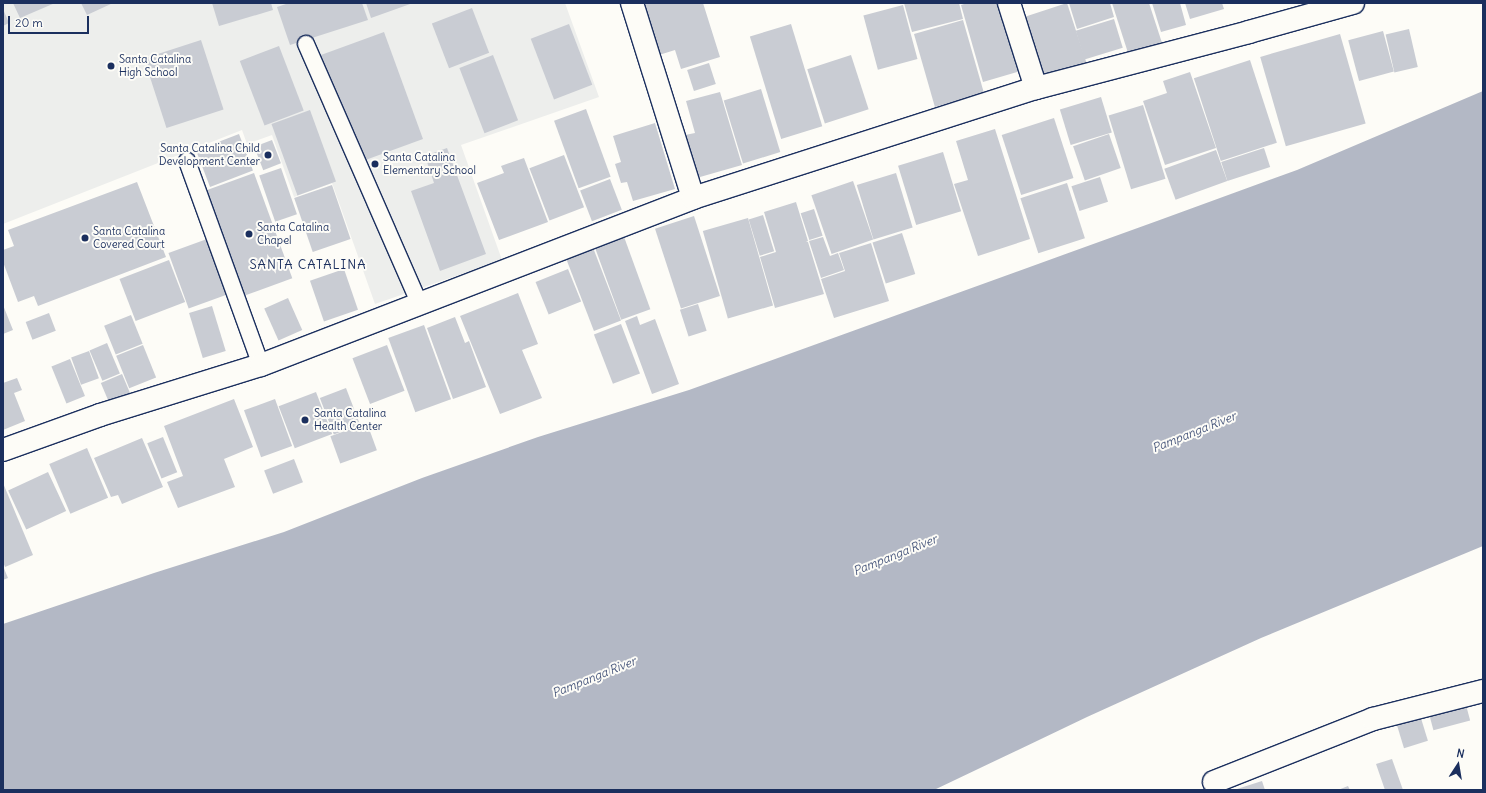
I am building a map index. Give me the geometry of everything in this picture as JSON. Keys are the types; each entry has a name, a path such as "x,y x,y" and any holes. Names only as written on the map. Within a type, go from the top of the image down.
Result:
{"street":[{"path":"632,3 693,198"},
{"path":"1009,3 1036,88"},
{"path":"3,450 100,415 261,365 693,198 1036,88 1353,3"},
{"path":"1214,782 1373,719 1483,691"}],"lane":[{"path":"306,44 419,303"},
{"path":"187,161 261,365"}],"shaded area":[{"name":"Santa Catalina Elementary School","path":"3,3 565,3 599,97 461,145 502,260 375,304 332,183 294,197 272,135 247,144 242,130 3,224"}],"water":[{"name":"Pampanga River","path":"1483,91 1483,546 1261,638 1087,717 934,790 3,790 3,624 154,573 284,532 422,478 538,437 689,390 1297,170"}],"building":[{"path":"13,3 55,3 20,18"},
{"path":"81,3 113,3 87,15"},
{"path":"212,3 271,3 273,10 219,26"},
{"path":"289,3 362,3 368,20 290,45 277,7"},
{"path":"366,3 413,3 371,18"},
{"path":"644,3 703,3 720,57 681,69 675,50 659,55"},
{"path":"904,3 959,3 963,19 912,32"},
{"path":"967,3 1005,3 1024,70 983,82 961,5"},
{"path":"1067,3 1086,63 1044,77 1024,17"},
{"path":"1069,3 1110,3 1114,17 1077,29"},
{"path":"1112,3 1149,3 1163,46 1129,56"},
{"path":"1152,3 1180,3 1186,25 1161,32"},
{"path":"1185,3 1222,3 1224,9 1190,19"},
{"path":"903,5 917,59 878,70 863,16"},
{"path":"472,8 489,53 449,68 432,23"},
{"path":"3,9 9,23 3,26"},
{"path":"1114,19 1123,48 1085,59 1076,31"},
{"path":"963,20 984,93 935,107 914,34"},
{"path":"569,24 592,85 554,99 531,39"},
{"path":"791,24 822,126 781,139 750,37"},
{"path":"1409,29 1418,67 1394,72 1386,34"},
{"path":"1383,31 1394,72 1359,81 1348,40"},
{"path":"384,32 423,139 357,163 318,56"},
{"path":"1340,34 1366,123 1286,146 1260,57"},
{"path":"201,40 224,109 166,128 144,59"},
{"path":"279,46 304,110 265,125 240,61"},
{"path":"493,55 518,120 484,133 459,68"},
{"path":"851,55 869,109 825,123 807,69"},
{"path":"1250,60 1277,143 1221,161 1194,78"},
{"path":"709,63 716,84 694,91 687,70"},
{"path":"1190,72 1216,148 1165,165 1143,101 1167,93 1163,81"},
{"path":"761,89 780,152 743,164 724,100"},
{"path":"720,92 742,165 693,179 680,136 695,133 686,101"},
{"path":"1101,97 1112,132 1071,145 1060,110"},
{"path":"1143,105 1166,179 1131,189 1109,116"},
{"path":"586,109 611,177 579,188 554,121"},
{"path":"310,110 336,181 297,195 271,124"},
{"path":"1054,118 1073,178 1021,195 1002,135"},
{"path":"655,123 675,189 633,201 627,182 621,183 615,164 621,162 613,136"},
{"path":"995,129 1030,239 978,256 954,184 968,180 956,141"},
{"path":"239,134 253,170 210,187 196,150"},
{"path":"1109,134 1121,168 1085,180 1073,146"},
{"name":"Santa Catalina Child Development Center","path":"272,140 281,163 263,170 254,147"},
{"path":"447,148 486,254 440,271 411,191 434,183 425,156"},
{"path":"1264,148 1270,167 1227,181 1221,162"},
{"path":"1216,150 1227,181 1176,200 1164,169"},
{"path":"943,152 961,211 916,225 898,166"},
{"path":"564,155 584,207 550,221 529,168"},
{"path":"524,158 548,222 499,240 477,183 504,173 501,166"},
{"path":"281,168 297,214 275,222 259,175"},
{"name":"Santa Catalina Chapel","path":"254,173 292,278 243,296 205,191"},
{"path":"896,173 913,228 873,239 857,185"},
{"path":"1100,177 1108,202 1080,211 1071,186"},
{"path":"610,179 622,210 592,221 580,190"},
{"path":"853,181 873,240 832,254 811,195"},
{"name":"Santa Catalina Covered Court","path":"137,182 166,257 38,306 34,296 18,302 3,262 3,250 14,246 8,230"},
{"path":"1067,183 1085,238 1038,253 1020,198"},
{"path":"332,185 351,239 313,252 294,198"},
{"path":"796,202 808,241 806,242 808,242 824,294 775,308 760,257 776,252 764,212"},
{"path":"814,209 823,236 809,240 801,213"},
{"path":"763,215 774,251 760,256 749,219"},
{"path":"694,216 720,296 681,309 655,229"},
{"path":"748,218 773,305 728,318 703,231"},
{"path":"902,233 915,274 886,283 873,243"},
{"path":"623,234 650,309 621,320 594,245"},
{"path":"823,237 830,256 838,253 844,270 821,278 809,241"},
{"path":"207,239 227,294 189,308 168,253"},
{"path":"871,243 889,301 834,318 821,279 845,271 839,253"},
{"path":"592,245 621,321 594,331 565,255"},
{"path":"169,260 185,302 136,321 120,279"},
{"path":"344,269 358,310 324,321 310,281"},
{"path":"568,269 581,301 549,315 536,282"},
{"path":"518,293 538,344 522,350 542,398 500,414 460,316"},
{"path":"288,298 302,330 278,341 264,309"},
{"path":"698,304 707,331 689,337 680,310"},
{"path":"3,305 13,330 3,334"},
{"path":"212,306 226,351 203,358 189,313"},
{"path":"49,313 56,331 32,340 26,322"},
{"path":"131,315 143,344 116,355 104,326"},
{"path":"637,316 640,325 655,319 679,384 652,394 625,321"},
{"path":"455,317 465,343 469,341 486,387 453,399 427,328"},
{"path":"621,324 640,373 613,384 594,334"},
{"path":"424,325 451,399 415,412 388,338"},
{"path":"107,343 120,373 102,381 90,350"},
{"path":"143,345 156,377 129,388 116,356"},
{"path":"387,345 405,391 370,404 352,358"},
{"path":"89,351 99,378 81,385 71,357"},
{"path":"70,359 85,396 66,404 51,366"},
{"path":"122,374 132,398 111,407 101,383"},
{"path":"17,378 22,390 14,393 25,421 3,430 3,383"},
{"path":"346,388 360,424 334,434 320,398"},
{"name":"Santa Catalina Health Center","path":"316,392 332,434 295,448 279,406"},
{"path":"234,399 253,447 224,459 235,487 178,508 167,482 183,476 164,426"},
{"path":"275,399 292,446 261,457 244,410"},
{"path":"367,423 377,450 340,464 330,436"},
{"path":"163,437 177,472 161,479 147,443"},
{"path":"142,438 163,487 122,504 118,495 111,497 94,458"},
{"path":"87,448 108,498 70,514 49,464"},
{"path":"294,459 303,482 273,494 264,470"},
{"path":"48,472 66,511 26,530 8,491"},
{"path":"3,483 33,555 5,567 3,562"},
{"path":"3,566 8,578 3,580"},
{"path":"1466,705 1470,720 1433,730 1429,715"},
{"path":"1420,715 1428,741 1404,748 1396,722"},
{"path":"1392,759 1403,790 1385,790 1376,764"},
{"path":"1262,781 1265,790 1237,790 1237,789"},
{"path":"1348,786 1350,790 1338,790"}],"place":[{"name":"Santa Catalina High School","path":"111,66"},
{"name":"Santa Catalina Child Development Center","path":"268,155"},
{"name":"Santa Catalina Elementary School","path":"375,164"},
{"name":"Santa Catalina Chapel","path":"249,234"},
{"name":"Santa Catalina Covered Court","path":"85,238"},
{"name":"Santa Catalina Health Center","path":"305,420"}],"district":[{"name":"SANTA CATALINA","path":"308,265"}]}
